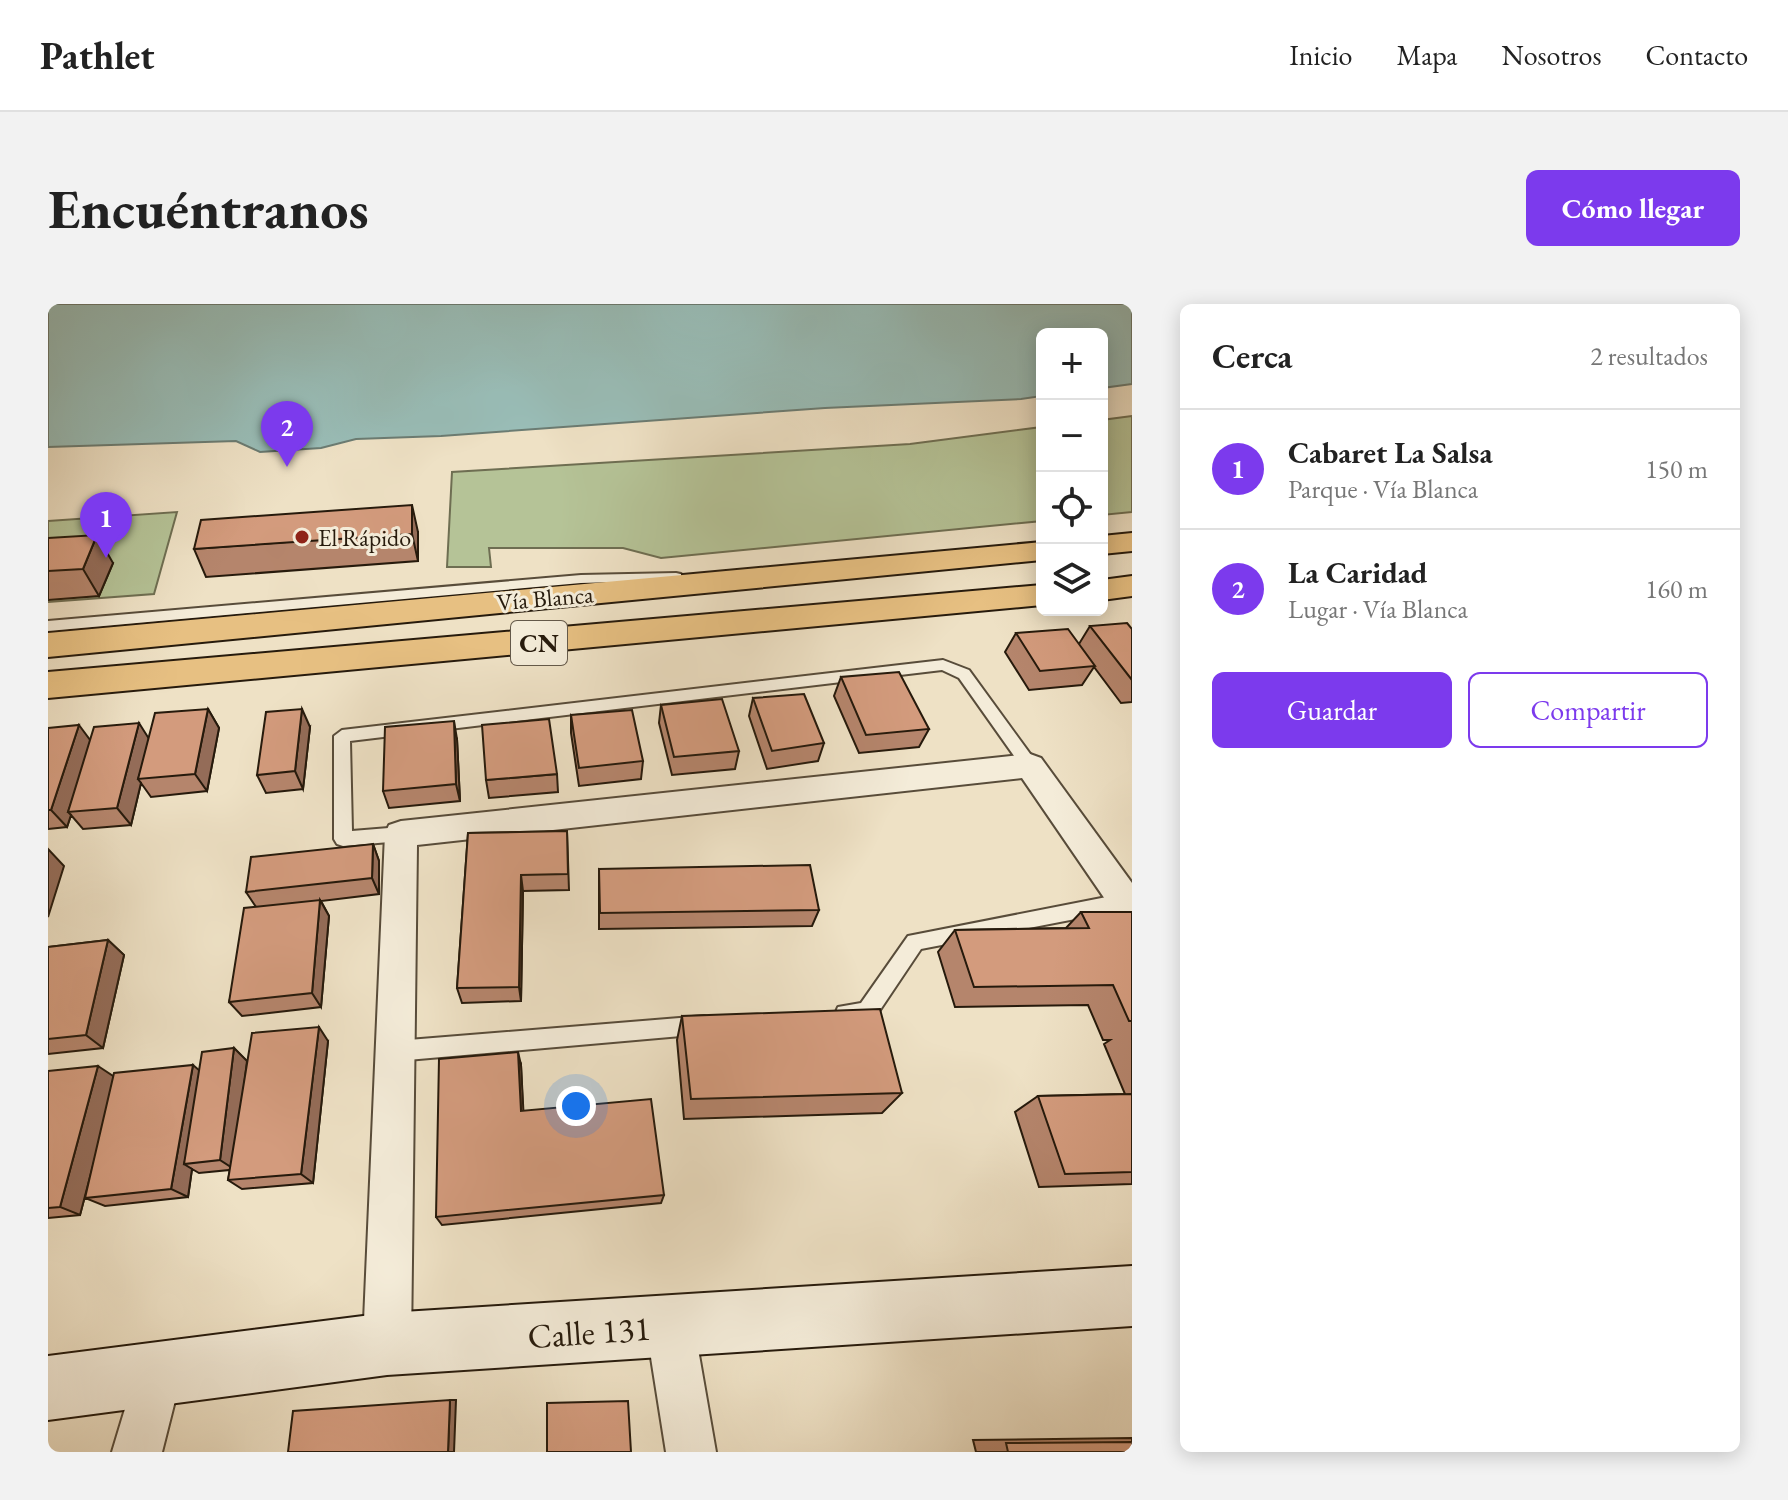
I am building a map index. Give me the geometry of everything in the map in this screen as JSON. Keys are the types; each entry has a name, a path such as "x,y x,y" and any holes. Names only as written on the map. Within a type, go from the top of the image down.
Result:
{"highway":[{"path":"1108,544 1132,542"},
{"name":"Vía Blanca","path":"48,645 1036,552"},
{"name":"Vía Blanca","path":"48,685 1036,596"}],"street":[{"path":"387,1344 401,834 1030,766 1129,906"},
{"name":"Calle 131","path":"48,1388 387,1344 1132,1296"},
{"path":"670,1326 691,1452"},
{"path":"137,1452 158,1373"}],"lane":[{"path":"48,626 581,579 782,575"},
{"path":"401,834 343,839 342,736 943,665 964,674 1030,766"},
{"path":"820,1016 867,1012 915,942 1129,906"},
{"path":"396,1051 726,1023"}],"green space":[{"path":"1132,416 1132,512 1108,514 1108,419"},
{"path":"1036,428 1036,522 661,558 623,548 489,548 491,567 447,567 452,472 910,444"},
{"path":"177,512 154,594 48,602 48,521"}],"water":[{"path":"48,304 1132,304 1132,384 1108,387 1108,328 1036,328 1036,397 1021,399 825,408 441,436 356,439 321,448 260,452 236,441 48,447"}],"building":[{"path":"412,505 412,534 194,549 201,520"},
{"path":"97,535 83,569 48,571 48,538"},
{"path":"1127,623 1132,629 1132,680 1090,626"},
{"path":"1068,629 1095,666 1040,671 1016,633"},
{"path":"899,672 929,729 866,735 841,677"},
{"path":"804,694 824,743 772,751 753,698"},
{"path":"722,699 739,751 674,757 661,705"},
{"path":"208,709 195,774 138,779 155,713"},
{"path":"302,709 295,771 257,775 266,712"},
{"path":"632,710 643,761 579,768 571,715"},
{"path":"549,719 557,774 486,780 482,725"},
{"path":"454,721 456,784 383,791 385,727"},
{"path":"139,723 117,808 68,812 94,727"},
{"path":"79,725 51,810 48,810 48,728"},
{"path":"567,831 568,874 521,875 519,987 457,988 468,833"},
{"path":"373,844 372,878 246,892 251,857"},
{"path":"810,865 819,910 600,913 599,869"},
{"path":"320,900 312,993 229,1002 244,908"},
{"path":"1081,912 1132,912 1132,1021 1129,1021 1113,985 974,987 955,930 1089,928"},
{"path":"108,940 86,1035 48,1039 48,947"},
{"path":"880,1009 902,1093 691,1099 682,1016"},
{"path":"319,1027 301,1174 228,1180 252,1033"},
{"path":"234,1048 220,1160 184,1164 202,1052"},
{"path":"518,1052 521,1111 651,1099 664,1195 436,1217 439,1059"},
{"path":"193,1065 171,1189 85,1198 114,1073"},
{"path":"98,1066 60,1207 48,1208 48,1071"},
{"path":"1132,1094 1132,1172 1065,1174 1038,1096"},
{"path":"450,1400 448,1452 288,1452 293,1411"},
{"path":"628,1401 631,1452 547,1452 547,1403"},
{"path":"1132,1442 1132,1452 1008,1452 1006,1443"}],"place":[{"name":"La Caridad","path":"287,467"},
{"name":"El Rápido","path":"302,537"},
{"name":"Cabaret La Salsa","path":"106,558"}]}
